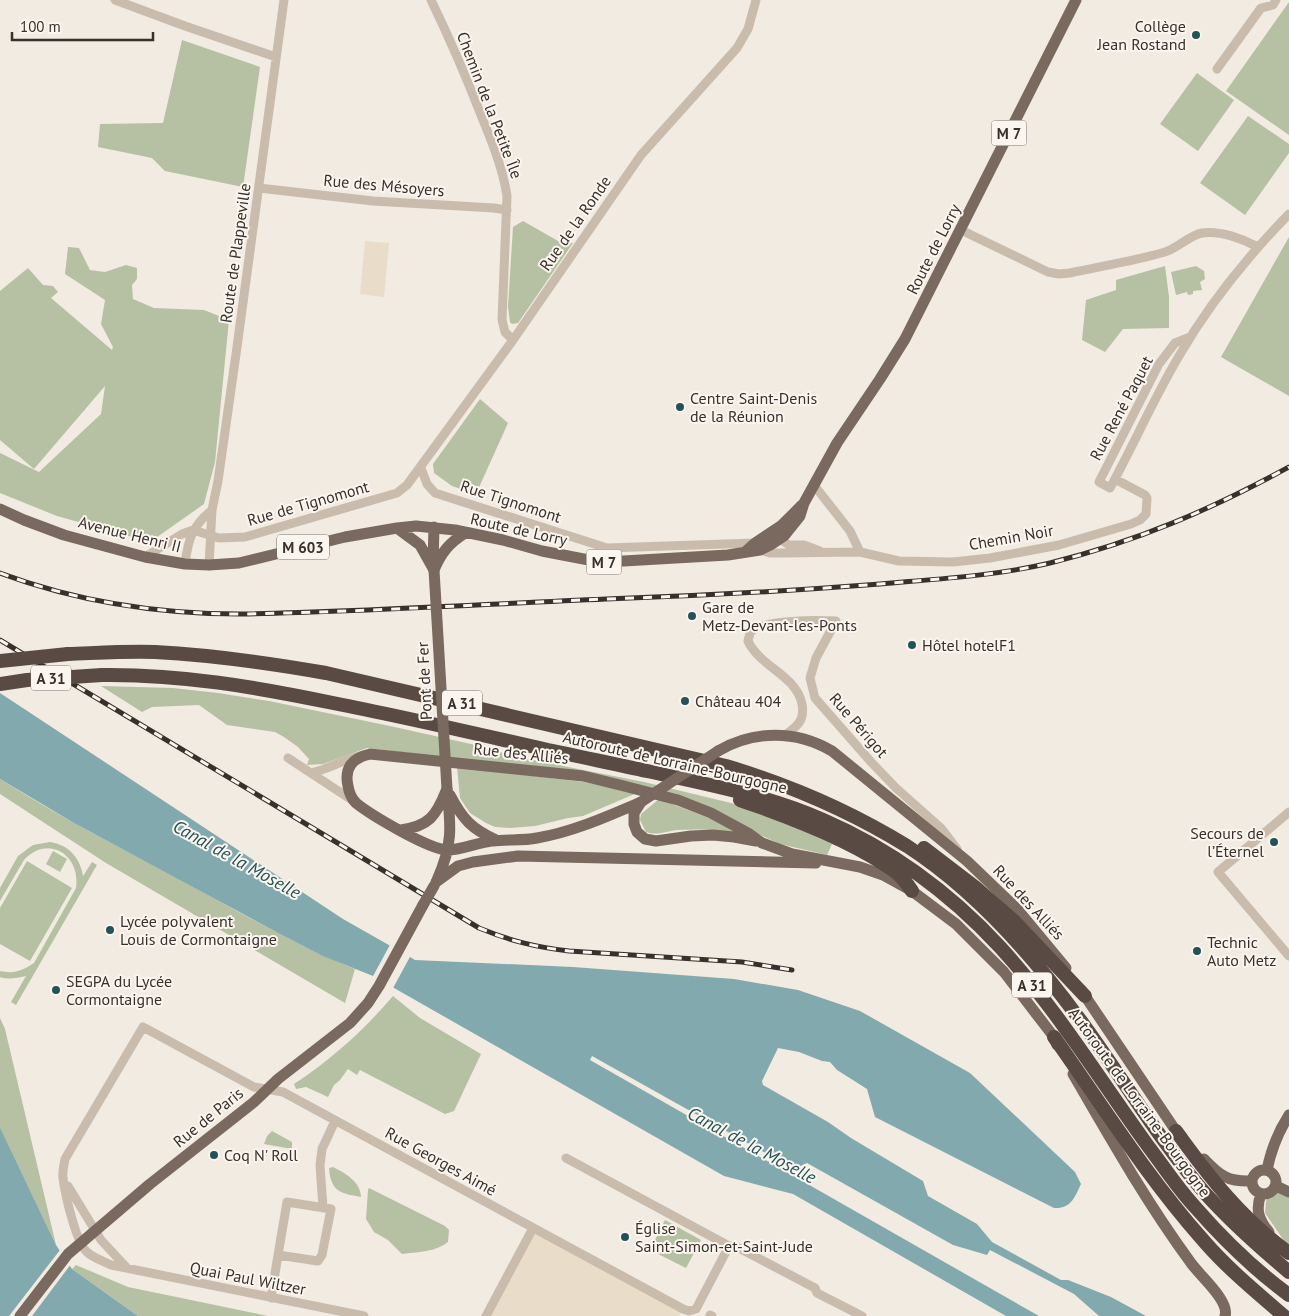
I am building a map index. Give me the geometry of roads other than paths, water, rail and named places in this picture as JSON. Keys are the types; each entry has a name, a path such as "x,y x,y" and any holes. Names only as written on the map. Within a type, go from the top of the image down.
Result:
{"highway":[{"name":"Autoroute de Lorraine-Bourgogne","path":"0,661 68,654 153,652 258,661 326,673 726,766 770,779 845,811 908,847 946,875 986,910 1029,955 1085,1026 1150,1120 1204,1191 1249,1238 1289,1272"},
{"name":"Autoroute de Lorraine-Bourgogne","path":"0,684 27,680 102,675 158,676 256,687 404,717 693,781 763,798 822,820 876,848 922,877 949,898 999,946 1037,991 1171,1178 1194,1206 1221,1236 1253,1266 1289,1295"},
{"path":"693,781 711,792 742,801 832,836 898,874 912,891"},
{"path":"845,811 887,825 941,859 1014,921 1085,996"},
{"path":"1054,1037 1176,1209 1204,1242 1245,1282 1284,1316"},
{"path":"1176,1131 1211,1179 1243,1215 1286,1251"},
{"path":"1245,1282 1289,1313"}],"main road":[{"name":"Route de Lorry","path":"434,527 503,540 542,551 594,562 728,555 746,551 791,529 800,516 804,503 842,433 880,379 905,339 1076,0"},
{"name":"Avenue Henri II","path":"1,510 64,534 145,557 185,564 209,565 239,563 321,542 397,528 434,527"},
{"name":"Pont de Fer","path":"434,527 432,556 447,790"},
{"path":"397,528 420,545 434,570"},
{"path":"434,570 441,554 449,544 465,533"},
{"name":"Rue des Alliés","path":"448,850 497,840 524,840 553,835 593,822 641,802 718,751 745,739 766,735 785,735 810,741 832,751 967,861 1016,909 1052,950 1176,1131 1218,1174 1228,1180 1252,1181"},
{"name":"Rue des Alliés","path":"361,756 381,754 583,776 678,800 711,813 748,833 762,843 792,854 860,867 883,875 912,891 956,924 1004,972 1054,1037 1062,1057 1132,1176 1167,1231 1222,1300 1226,1308 1225,1316"},
{"path":"361,756 348,767 346,777 348,790 355,802 422,842 448,850"},
{"path":"401,830 411,829 431,820 438,811 447,790"},
{"path":"447,790 456,807 471,826 497,840"},
{"path":"435,884 448,850 450,821 447,790"},
{"path":"641,802 634,813 634,824 637,832 645,839 656,841 713,835 762,843"},
{"name":"Rue des Alliés","path":"435,884 458,866 472,862 518,856 802,864 830,862"},
{"name":"Rue de Paris","path":"20,1316 66,1256 80,1243 350,1024 368,1003 435,884"},
{"path":"1267,1170 1278,1133 1289,1115"},
{"path":"1267,1170 1271,1171 1276,1178 1276,1186 1268,1194 1261,1194 1255,1190 1252,1181 1257,1172 1267,1170"},
{"path":"1276,1186 1289,1192"},
{"path":"1261,1194 1258,1208 1261,1222 1286,1251"}],"street":[{"path":"115,0 276,58"},
{"name":"Route de Plappeville","path":"209,565 212,510 218,481 284,0"},
{"name":"Chemin de la Petite Île","path":"431,0 462,66 500,165 507,190 502,320 505,332 513,340"},
{"name":"Rue de la Ronde","path":"421,468 513,340 641,155 737,48 748,29 756,0"},
{"path":"1217,69 1261,8 1273,5 1276,0"},
{"name":"Rue des Mésoyers","path":"259,188 373,201 507,210"},
{"name":"Rue René Paquet","path":"1190,337 1175,343 1159,364 1099,482 1110,488 1177,358 1190,337 1233,277 1289,214"},
{"path":"961,230 1039,268 1059,274 1166,252 1192,236 1203,233 1216,233 1239,238 1258,247"},
{"name":"Rue de Tignomont","path":"194,530 212,537 244,536 397,493 407,485 421,468"},
{"name":"Rue Tignomont","path":"421,468 427,484 435,493 607,548 758,546"},
{"name":"Rue René Paquet","path":"1115,479 1145,495 1147,498"},
{"path":"814,485 850,531 860,552"},
{"name":"Chemin Noir","path":"758,546 770,553 860,552 899,562 953,562 1025,552 1059,545 1132,524 1146,514 1147,498"},
{"path":"185,564 188,545 194,530 212,510"},
{"path":"145,557 182,534 194,530"},
{"name":"Chemin Noir","path":"775,536 790,545 804,546 825,553"},
{"name":"Rue Périgot","path":"785,735 798,726 801,721 803,711 801,698 795,687 788,680 754,652 748,641 750,634 757,628 768,624 822,620 836,621 816,658 810,678 815,698 896,788 941,828 967,861"},
{"path":"311,773 344,760 361,756"},
{"path":"288,758 355,802"},
{"path":"1289,812 1218,872 1289,956"},
{"name":"Rue Georges Aimé","path":"63,1176 65,1159 143,1027 248,1084 282,1092 533,1228 681,1313"},
{"path":"323,1208 322,1149 335,1121"},
{"path":"566,1158 728,1246 735,1246 815,1288 817,1292 862,1316"},
{"path":"63,1176 72,1195 105,1245 127,1268"},
{"path":"63,1176 65,1192 80,1243"},
{"path":"271,1298 278,1255 287,1202 331,1209 321,1259 314,1261 278,1255"},
{"path":"486,1316 533,1228"},
{"name":"Quai Paul Wiltzer","path":"80,1243 87,1252 111,1265 364,1316"},
{"path":"681,1313 696,1309 728,1246"}],"water":[{"name":"Canal de la Moselle","path":"0,693 343,919 415,960 573,967 734,979 798,990 860,1011 970,1073 1075,1172 1081,1184 1072,1201 1060,1208 1054,1208 875,1117 867,1089 837,1070 830,1062 822,1061 799,1052 778,1048 762,1081 763,1085 828,1122 923,1181 928,1196 977,1224 992,1242 1061,1280 1068,1280 1111,1297 1146,1316 1099,1316 1074,1294 990,1250 987,1255 953,1245 807,1163 794,1169 592,1056 590,1060 1039,1316 1006,1316 793,1194 724,1176 373,976 323,956 280,934 74,823 0,779"},
{"path":"0,1127 56,1245 72,1269 138,1316 0,1316"}],"railway":[{"path":"0,573 59,592 89,599 149,609 241,614 378,610 709,595 880,584 1008,571 1050,563 1082,554 1173,523 1231,497 1289,467"},
{"path":"0,640 479,928 513,940 569,951 742,962 792,970"}],"place":[{"name":"Collège Jean Rostand","path":"1196,35"},
{"name":"Centre Saint-Denis de la Réunion","path":"680,407"},
{"name":"Gare de Metz-Devant-les-Ponts","path":"692,616"},
{"name":"Hôtel hotelF1","path":"912,645"},
{"name":"Château 404","path":"685,701"},
{"name":"Secours de l’Éternel","path":"1274,842"},
{"name":"Lycée polyvalent Louis de Cormontaigne","path":"110,930"},
{"name":"Technic Auto Metz","path":"1197,951"},
{"name":"SEGPA du Lycée Cormontaigne","path":"56,990"},
{"name":"Coq N' Roll","path":"214,1155"},
{"name":"Église Saint-Simon-et-Saint-Jude","path":"625,1237"}]}
